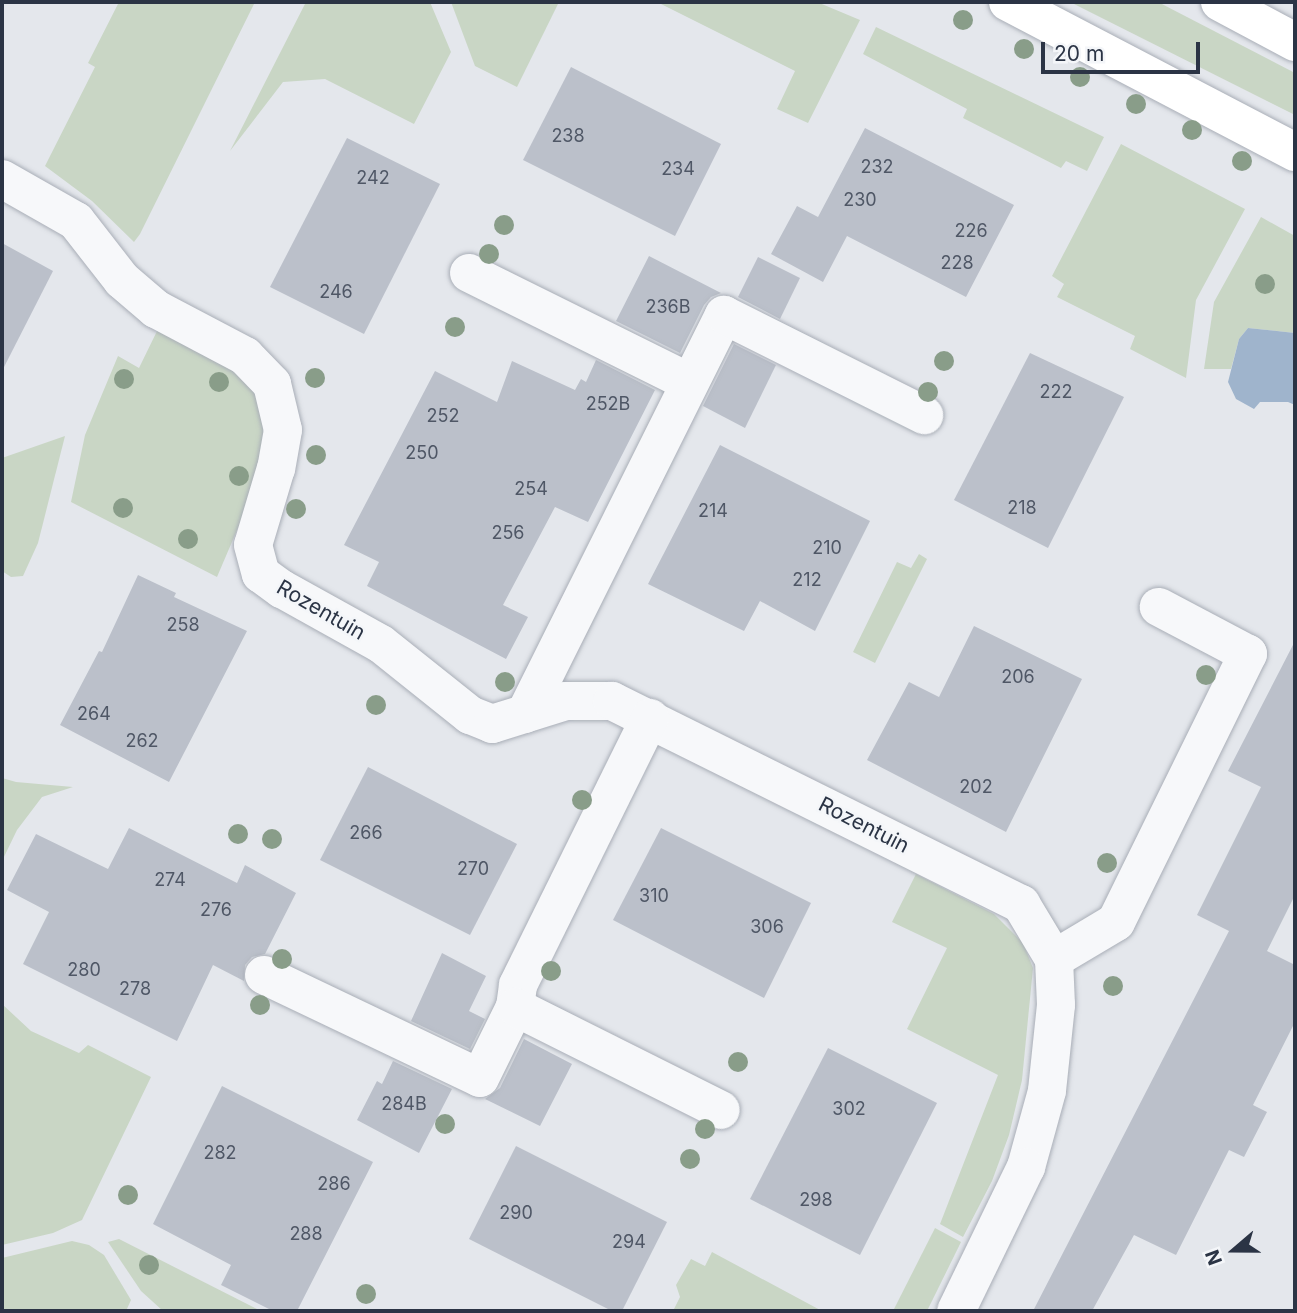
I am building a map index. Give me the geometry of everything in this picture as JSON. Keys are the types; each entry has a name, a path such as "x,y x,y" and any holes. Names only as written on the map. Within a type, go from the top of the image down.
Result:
{"main road":[{"path":"1008,2 1295,152"},
{"path":"1220,2 1295,42"}],"street":[{"name":"Rozentuin","path":"2,179 76,221 122,280 156,310 245,356 272,384 283,430 276,468 253,545 261,574 282,589 381,644 470,715 492,724 514,720 524,714 566,701 612,701 1021,904 1054,959 1056,1005 1047,1091 1026,1167 956,1311"},
{"path":"470,273 689,382"},
{"path":"524,714 724,315 924,415"},
{"path":"1054,959 1116,922 1248,654 1159,607"},
{"path":"264,975 480,1078 515,1007 518,985 650,718"},
{"path":"515,1007 721,1110"}],"green space":[{"path":"119,2 255,2 134,242 92,201 45,166 95,67 88,63"},
{"path":"306,2 430,2 451,52 414,124 325,79 283,82 230,151"},
{"path":"451,2 559,2 517,87 475,66"},
{"path":"657,2 817,2 860,20 808,123 777,109 795,71"},
{"path":"1070,2 1158,2 1295,73 1295,115"},
{"path":"876,27 1104,137 1087,171 1066,161 1061,168 963,118 967,109 863,54"},
{"path":"1121,144 1245,209 1196,300 1186,378 1130,349 1135,336 1057,297 1064,284 1052,276"},
{"path":"1261,217 1295,236 1295,333 1248,328 1239,339 1231,369 1204,369 1214,302"},
{"path":"159,327 251,379 268,429 252,495 217,577 71,502 85,435 118,356 139,368"},
{"path":"65,436 38,543 23,576 11,577 2,571 2,458"},
{"path":"919,554 927,559 875,663 853,652 897,562 911,568"},
{"path":"2,778 16,782 73,787 42,797 17,830 2,861"},
{"path":"916,874 994,914 1023,943 1033,968 1022,1080 1009,1135 992,1181 963,1237 940,1224 998,1075 907,1029 947,948 892,922"},
{"path":"2,1004 31,1031 79,1053 88,1045 151,1077 82,1220 53,1233 2,1245"},
{"path":"935,1228 961,1242 927,1311 893,1311"},
{"path":"119,1239 261,1311 163,1311 141,1291 108,1242"},
{"path":"72,1241 89,1245 104,1255 131,1300 126,1311 2,1311 2,1258"},
{"path":"712,1252 822,1311 673,1311 680,1297 676,1285 691,1259 705,1266"}],"water":[{"path":"1248,328 1295,333 1295,405 1288,402 1260,402 1254,409 1236,399 1228,382 1239,339"}],"building":[{"path":"571,67 721,144 675,236 523,160"},
{"path":"865,128 1014,205 966,297 847,236 823,282 771,254 797,206 818,217"},
{"path":"347,138 440,184 364,334 270,287"},
{"path":"2,243 53,271 2,371"},
{"path":"649,256 721,293 711,297 704,305 680,353 616,321"},
{"path":"758,257 800,278 780,319 738,297"},
{"path":"734,344 776,365 745,428 703,406"},
{"path":"1030,353 1124,397 1048,548 954,500"},
{"path":"596,360 655,390 588,522 555,507 503,605 528,617 506,659 367,586 379,562 344,545 435,371 497,402 512,361 575,390 581,379 586,382"},
{"path":"720,445 870,521 815,631 760,601 744,631 648,584"},
{"path":"138,575 176,593 174,597 247,631 169,782 60,725 99,651 102,652"},
{"path":"974,626 1082,679 1006,832 867,760 909,682 939,697"},
{"path":"1295,641 1295,895 1267,951 1295,965 1295,1022 1253,1105 1267,1112 1244,1157 1229,1150 1176,1255 1134,1235 1092,1311 1033,1311 1229,931 1197,915 1261,787 1228,771"},
{"path":"368,767 517,844 470,935 320,860"},
{"path":"129,828 237,883 245,865 296,893 265,954 252,957 245,965 244,981 213,965 177,1041 23,964 49,912 7,890 36,834 108,869"},
{"path":"661,828 811,903 764,998 613,920"},
{"path":"442,953 486,976 469,1011 485,1019 470,1049 411,1021"},
{"path":"524,1039 572,1064 540,1126 485,1099 500,1088"},
{"path":"828,1048 937,1103 860,1255 750,1199"},
{"path":"393,1061 452,1089 419,1153 357,1120 377,1081 382,1084"},
{"path":"222,1086 373,1162 297,1311 273,1311 221,1285 231,1265 153,1224"},
{"path":"516,1146 667,1222 622,1311 612,1311 469,1239"}]}
